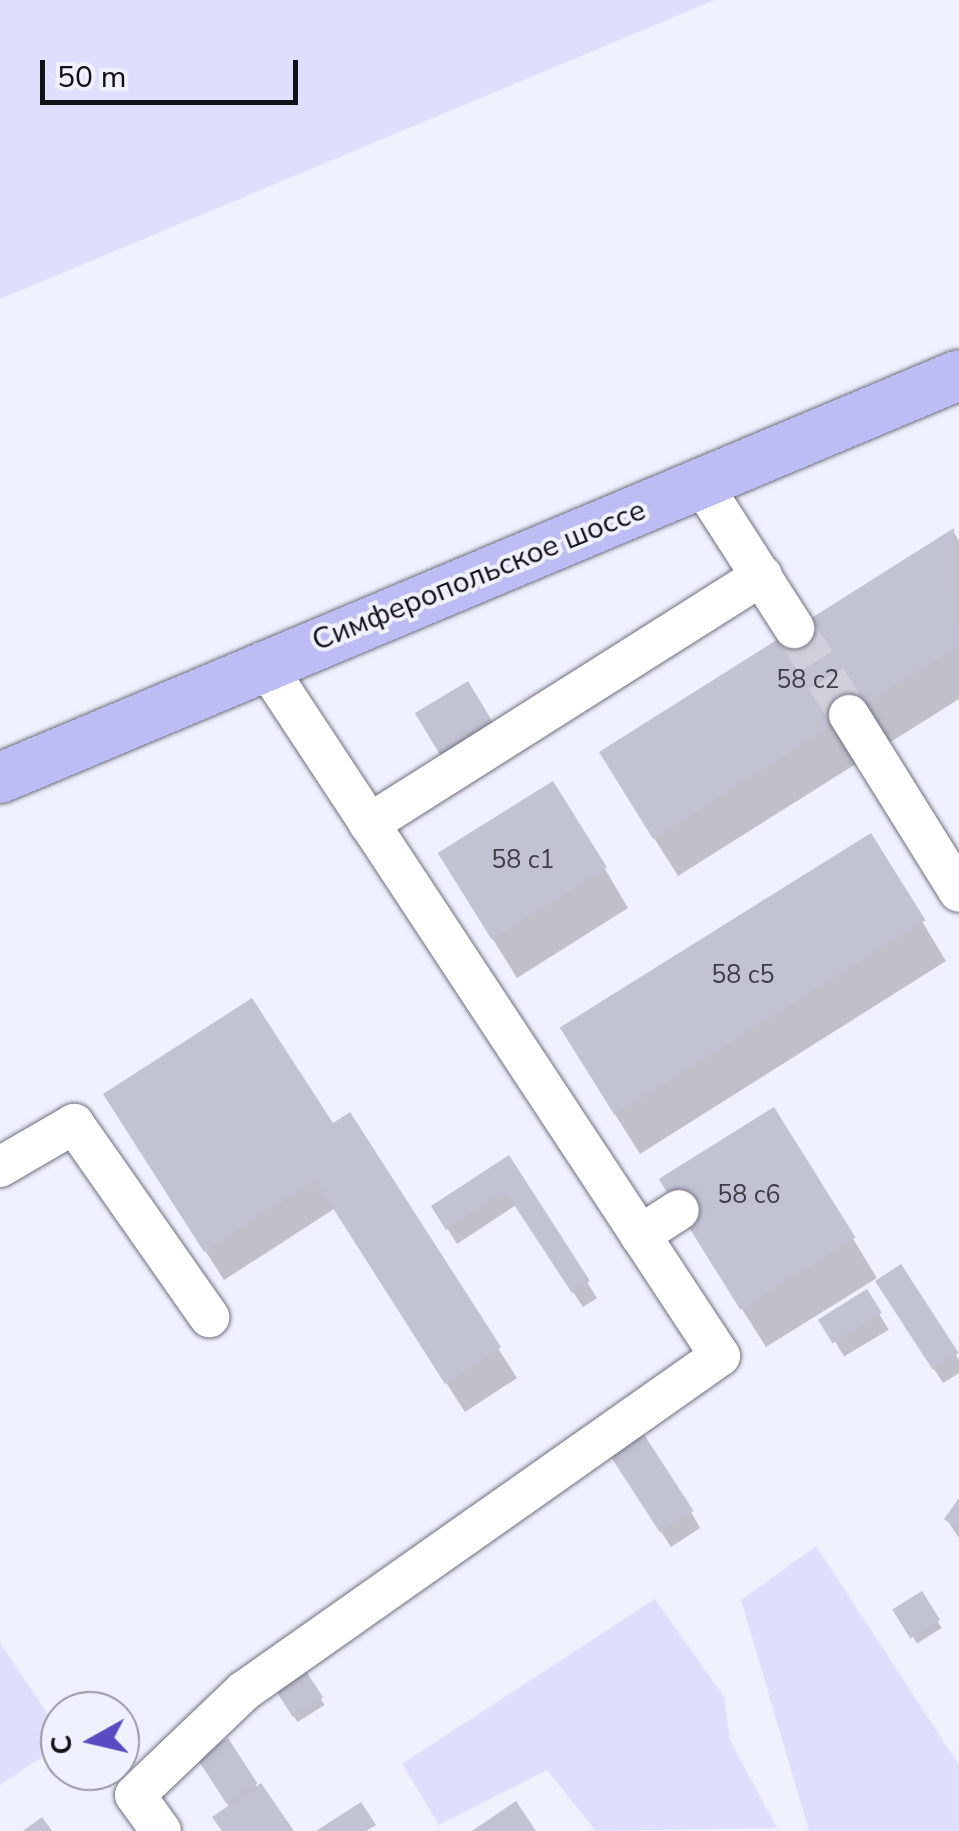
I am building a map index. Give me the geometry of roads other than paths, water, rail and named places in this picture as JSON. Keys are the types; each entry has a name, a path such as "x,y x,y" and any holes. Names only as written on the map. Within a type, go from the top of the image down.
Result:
{"main road":[{"name":"Симферопольское шоссе","path":"0,778 264,662 703,486 959,375"}],"lane":[{"path":"703,486 794,628"},
{"path":"369,824 762,576"},
{"path":"161,1831 135,1795 244,1690 720,1356 264,662"},
{"path":"848,715 959,892"},
{"path":"0,1167 74,1124 209,1318"},
{"path":"640,1235 680,1210"}],"tunnel":[{"path":"794,628 849,715"}]}
